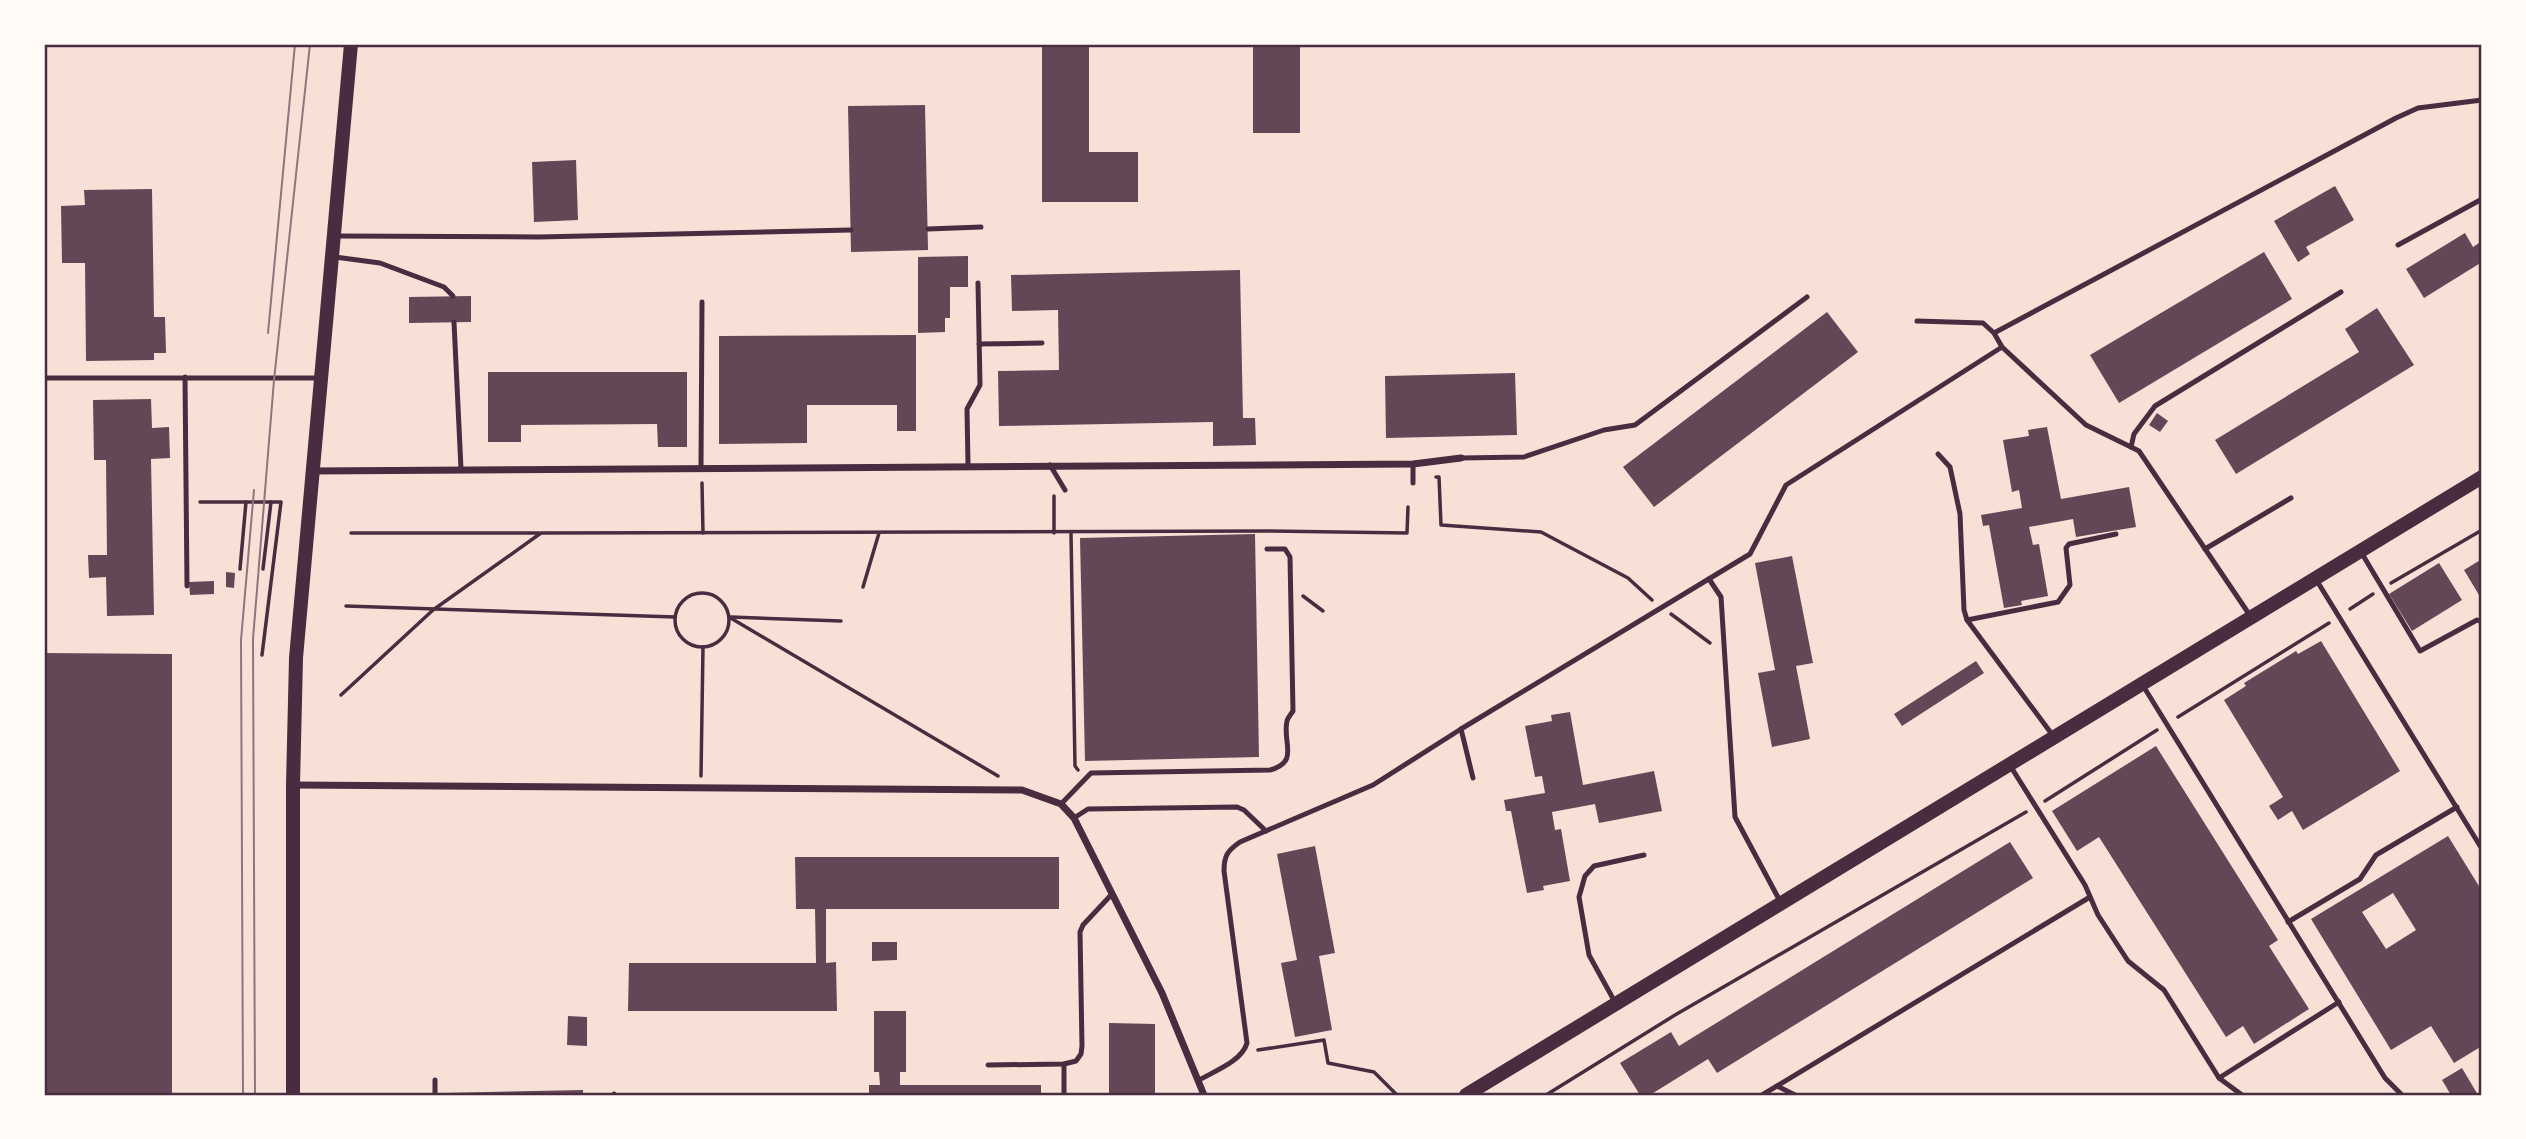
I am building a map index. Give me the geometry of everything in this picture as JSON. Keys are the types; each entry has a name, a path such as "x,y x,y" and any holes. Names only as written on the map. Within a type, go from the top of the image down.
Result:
{"main road":[{"path":"293,1095 293,785 296,658 351,44"},
{"path":"1466,1095 2482,477"}],"street":[{"path":"312,471 1413,464 1461,458"},
{"path":"293,785 1022,790 1061,804 1074,818 1162,993 1204,1095"}],"lane":[{"path":"1994,333 2396,118 2418,108 2482,100"},
{"path":"2398,244 2482,199"},
{"path":"928,229 981,227"},
{"path":"334,236 539,237 851,230"},
{"path":"332,257 380,262 444,287 453,296"},
{"path":"968,465 967,409 980,385 978,283"},
{"path":"2131,447 2134,434 2155,406 2341,292"},
{"path":"1461,458 1524,457 1604,430 1635,425 1807,297"},
{"path":"701,467 702,302"},
{"path":"1917,321 1983,323 1994,333 2002,347 2086,425 2139,451 2251,617"},
{"path":"454,323 461,469"},
{"path":"979,344 1042,343"},
{"path":"1199,1080 1245,1051 1247,1034 1224,858 1228,850 1240,842 1373,785 1750,554 1786,485 2002,347"},
{"path":"185,377 187,586"},
{"path":"44,378 319,378"},
{"path":"1938,454 1950,467 1959,514 1964,610 1967,620 2054,737"},
{"path":"1413,464 1413,481"},
{"path":"1050,465 1065,490"},
{"path":"2205,549 2291,498"},
{"path":"1967,620 2058,602 2070,585 2066,548 2069,544 2116,534"},
{"path":"1061,804 1091,773 1270,770 1281,767 1287,760 1287,721 1293,710 1289,553 1285,549 1267,549"},
{"path":"2360,551 2420,651 2477,620 2482,622"},
{"path":"1709,579 1721,597 1735,817 1782,903"},
{"path":"2315,579 2482,849"},
{"path":"2142,683 2385,1078 2402,1095"},
{"path":"1461,729 1473,778"},
{"path":"2009,765 2128,961 2164,990 2220,1077 2242,1095"},
{"path":"1074,818 1088,810 1237,807 1244,810 1266,831"},
{"path":"2288,922 2360,879 2376,855 2456,807"},
{"path":"1616,1004 1589,955 1579,897 1585,876 1594,866 1644,855"},
{"path":"988,1065 1064,1064 1076,1060 1081,1054 1080,932 1083,925 1112,894"},
{"path":"1762,1095 2091,897"},
{"path":"2220,1077 2339,1002"},
{"path":"1064,1064 1064,1095"},
{"path":"435,1080 435,1095"},
{"path":"1777,1086 1795,1095"}],"path":[{"path":"701,467 704,533"},
{"path":"1413,481 1439,477 1441,525 1541,532 1628,578 1661,608 1725,653"},
{"path":"1054,533 1054,484 1061,484"},
{"path":"240,569 246,501"},
{"path":"187,502 281,502 262,655"},
{"path":"263,569 271,502"},
{"path":"351,533 1407,533 1408,507"},
{"path":"1546,1095 1675,1015 2036,807 2382,589 2482,530"},
{"path":"341,695 433,610 541,533"},
{"path":"863,587 879,533"},
{"path":"1071,533 1075,766 1084,781"},
{"path":"1291,586 1323,611"},
{"path":"697,593 706,593 721,601 729,617 729,625 719,641 703,647 694,646 679,635 675,617 682,602 697,593"},
{"path":"346,606 675,617"},
{"path":"729,617 841,621"},
{"path":"729,617 913,723 1022,790"},
{"path":"701,788 703,647"},
{"path":"1245,1051 1324,1040 1328,1063 1374,1072 1397,1095"}],"building":[{"path":"1042,44 1089,44 1089,152 1138,152 1138,202 1042,202"},
{"path":"1253,44 1300,44 1300,133 1253,133"},
{"path":"925,105 928,250 851,252 848,106"},
{"path":"576,160 578,220 534,222 532,162"},
{"path":"2335,186 2354,220 2306,247 2310,254 2298,262 2274,221"},
{"path":"152,189 154,317 165,317 166,353 154,353 154,360 86,361 85,263 62,263 61,206 85,205 84,190"},
{"path":"2465,233 2473,247 2482,241 2482,262 2424,298 2406,269"},
{"path":"2264,252 2292,299 2119,403 2090,355"},
{"path":"968,256 968,287 950,287 950,318 945,318 945,332 918,333 918,257"},
{"path":"1240,270 1243,418 1255,418 1256,445 1213,446 1213,422 999,426 998,371 1059,370 1058,310 1012,311 1011,275"},
{"path":"471,296 471,322 409,323 409,297"},
{"path":"2377,308 2414,365 2236,474 2215,440 2359,352 2345,329"},
{"path":"1827,312 1858,352 1654,507 1623,467"},
{"path":"916,335 916,431 897,431 897,405 807,405 807,443 719,444 719,336"},
{"path":"488,372 687,372 687,447 658,447 657,424 521,425 521,442 488,442"},
{"path":"1515,373 1517,435 1386,438 1385,376"},
{"path":"151,399 152,428 169,427 170,458 151,459 154,615 107,616 106,577 89,578 88,555 107,555 106,460 94,460 93,400"},
{"path":"2157,413 2168,421 2160,432 2149,425"},
{"path":"2047,427 2061,499 2129,487 2136,527 2076,537 2073,519 2029,527 2033,545 2039,544 2048,596 2021,601 2022,605 2004,608 1989,525 1983,526 1981,515 2022,508 2019,490 2012,492 2003,440 2029,436 2028,430"},
{"path":"1255,534 1259,757 1085,761 1080,538"},
{"path":"1792,556 1813,663 1796,666 1810,739 1772,747 1758,673 1775,670 1755,563"},
{"path":"2482,559 2482,600 2464,570"},
{"path":"2439,563 2462,600 2412,631 2389,594"},
{"path":"226,572 235,573 234,588 226,587"},
{"path":"214,581 214,594 190,595 189,582"},
{"path":"2321,641 2400,771 2303,830 2292,811 2278,820 2269,806 2283,797 2224,700 2246,686 2244,683 2296,651 2298,654"},
{"path":"44,653 172,654 172,1095 44,1095"},
{"path":"1976,661 1984,673 1902,726 1894,714"},
{"path":"1570,712 1583,785 1654,771 1662,811 1599,823 1595,804 1552,812 1555,830 1561,829 1570,881 1543,886 1544,890 1527,893 1511,811 1506,811 1504,800 1545,793 1542,776 1535,777 1525,726 1552,721 1551,715"},
{"path":"2156,746 2278,940 2269,946 2309,1009 2254,1044 2243,1026 2226,1037 2099,837 2077,851 2052,811"},
{"path":"2448,836 2482,891 2482,1046 2454,1063 2431,1026 2391,1050 2311,919","holes":["2393,893 2416,930 2386,949 2362,912"]},
{"path":"2010,842 2033,878 1717,1073 1708,1059 1650,1095 1640,1095 1620,1063 1671,1032 1679,1046"},
{"path":"1315,846 1335,953 1319,956 1332,1030 1295,1037 1281,963 1297,960 1277,854"},
{"path":"795,857 1059,857 1059,909 826,909 826,963 836,962 837,1011 628,1011 629,963 816,963 815,909 796,909"},
{"path":"872,942 897,942 897,960 872,961"},
{"path":"874,1011 906,1011 906,1072 900,1072 900,1085 1041,1085 1041,1095 869,1095 869,1085 880,1085 879,1072 874,1072"},
{"path":"568,1016 587,1017 587,1046 567,1045"},
{"path":"1109,1023 1155,1024 1155,1095 1109,1095"},
{"path":"2462,1068 2478,1095 2451,1095 2442,1080"},
{"path":"583,1090 583,1095 443,1095 443,1093"}],"tram line":[{"path":"268,333 295,44"},
{"path":"255,1095 253,639 274,380 310,44"},
{"path":"243,1095 241,640 254,490"}]}
